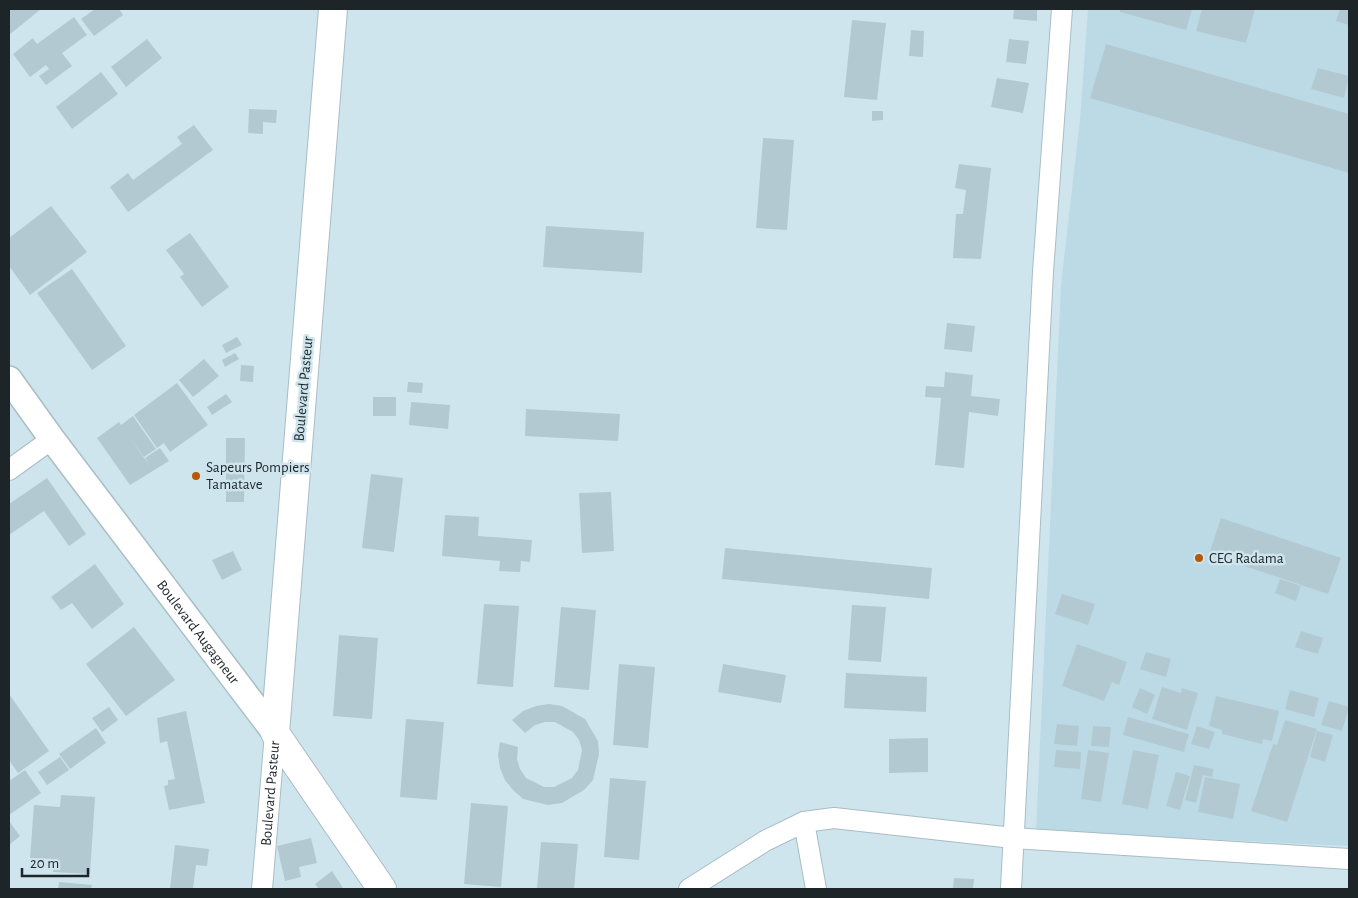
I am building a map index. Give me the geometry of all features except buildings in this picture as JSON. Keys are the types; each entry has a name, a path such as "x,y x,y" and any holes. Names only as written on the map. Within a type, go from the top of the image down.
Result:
{"main road":[{"name":"Boulevard Pasteur","path":"275,733 333,9"},
{"name":"Boulevard Augagneur","path":"275,733 382,889"}],"street":[{"path":"1011,889 1012,838 1043,272 1062,9"},
{"name":"Boulevard Augagneur","path":"9,379 52,439 275,733"},
{"path":"9,470 52,439"},
{"name":"Boulevard Pasteur","path":"262,889 275,733"},
{"path":"689,889 765,841 804,822 834,818 1012,838 1349,859"},
{"path":"804,822 816,889"}],"shaded area":[{"name":"CEG Radama","path":"1088,9 1349,9 1349,846 1036,831 1061,285 1080,119"}],"place":[{"name":"Sapeurs Pompiers Tamatave","path":"196,476"},
{"name":"CEG Radama","path":"1199,558"}]}
